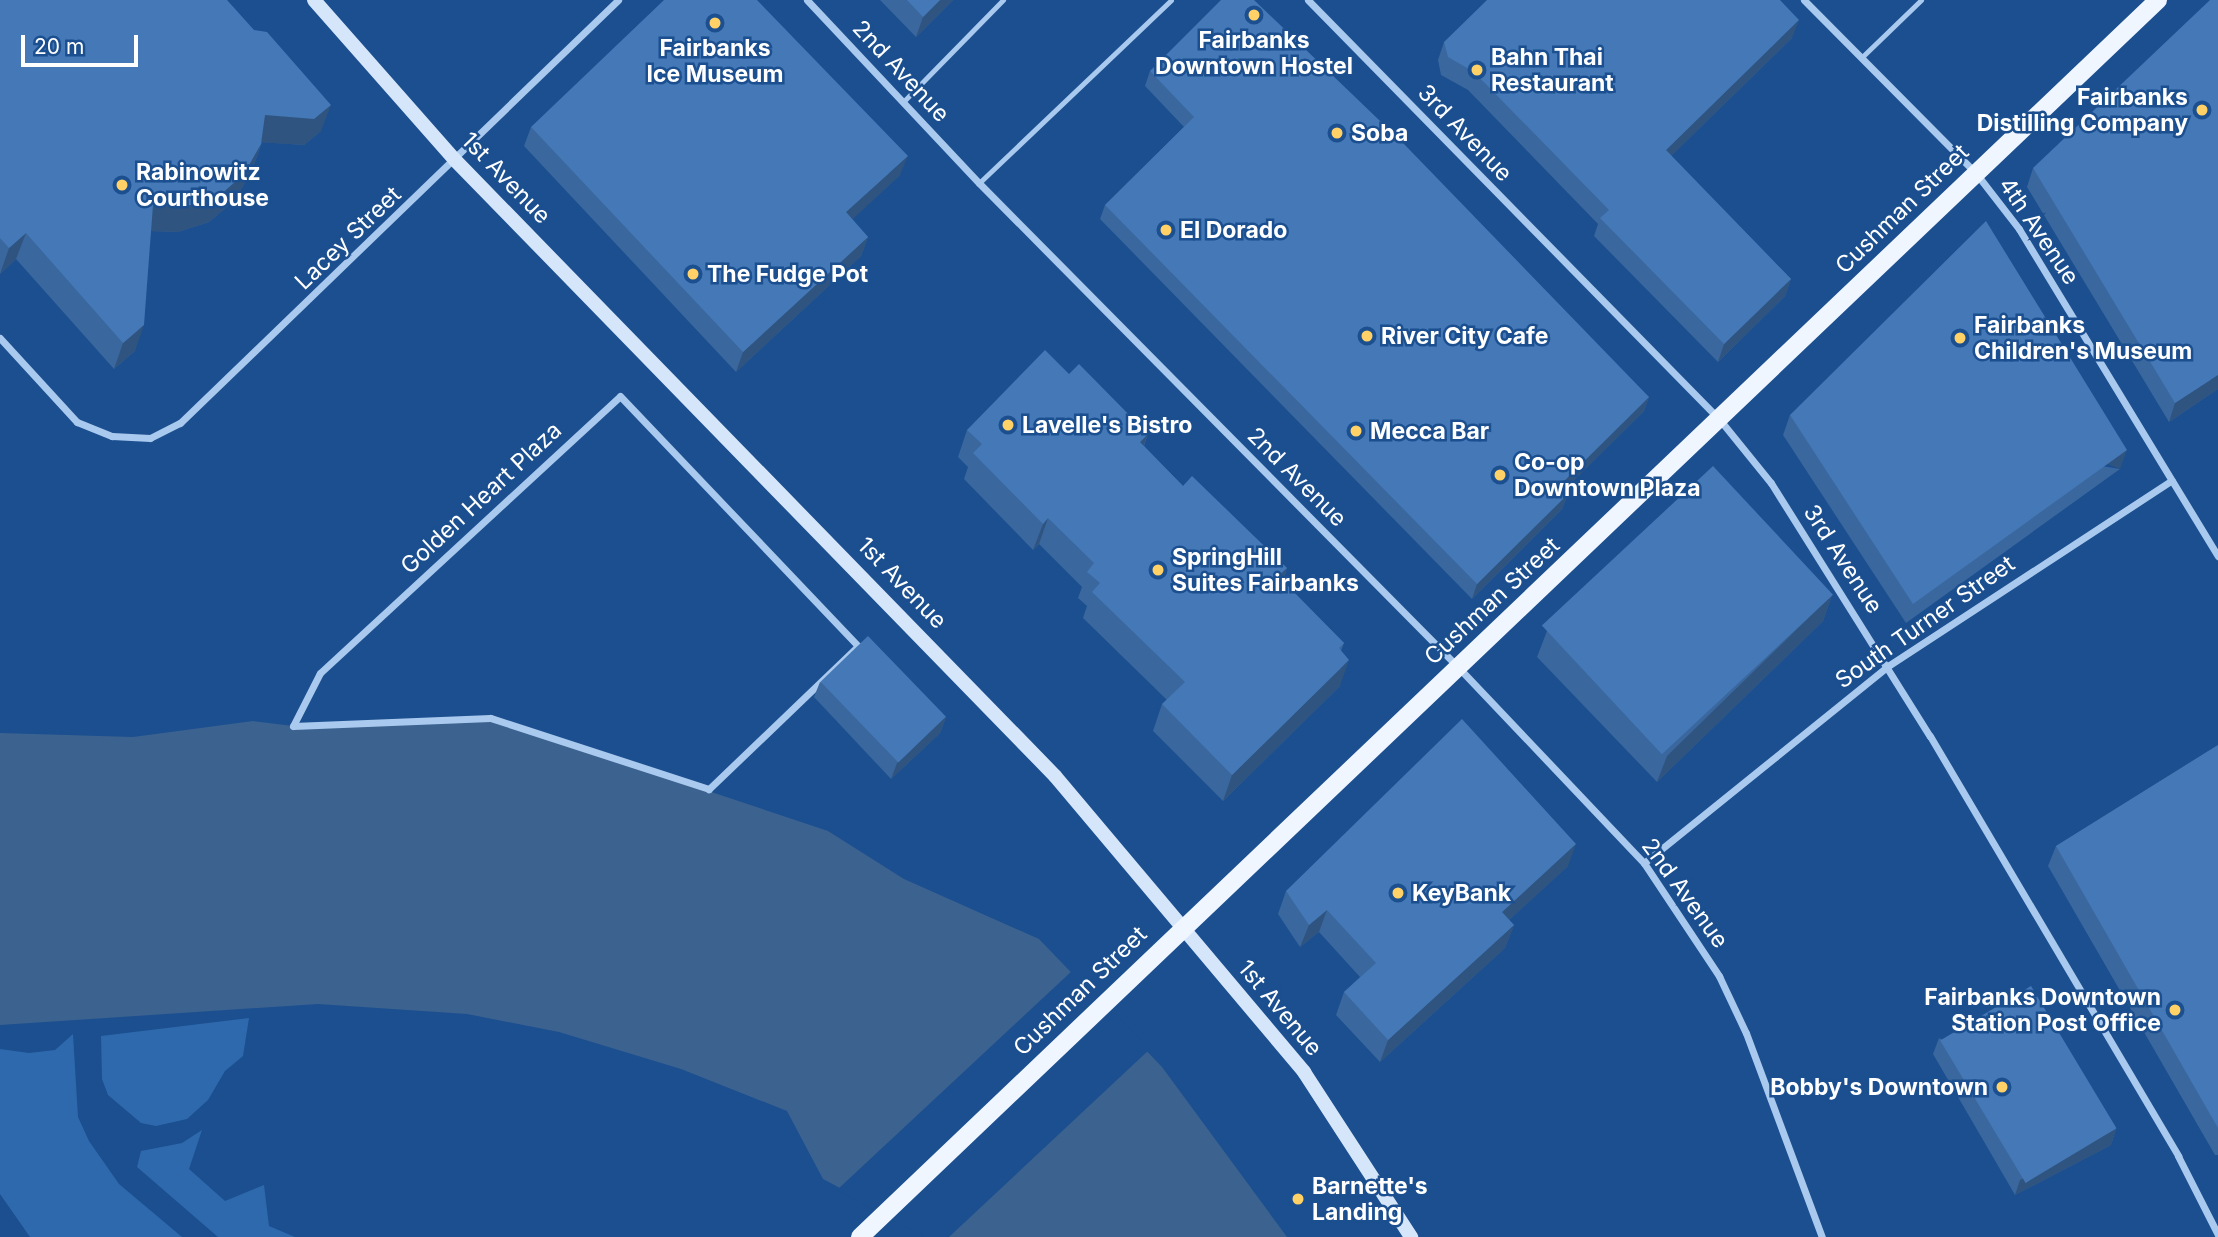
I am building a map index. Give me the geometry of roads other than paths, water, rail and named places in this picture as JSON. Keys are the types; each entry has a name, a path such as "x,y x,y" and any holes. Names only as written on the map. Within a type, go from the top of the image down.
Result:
{"main road":[{"name":"1st Avenue","path":"314,0 455,159 1055,776 1184,926 1304,1072 1412,1237"},
{"name":"Cushman Street","path":"860,1237 1147,959 1720,420 1975,172 2158,0"}],"street":[{"name":"Lacey Street","path":"0,338 77,422 112,436 149,438 180,423 618,0"},
{"name":"2nd Avenue","path":"807,0 979,183 1458,667 1644,863 1725,988 1746,1033 1822,1237"},
{"name":"3rd Avenue","path":"1308,0 1720,420 1771,483 1888,666 2178,1156 2218,1235"},
{"name":"4th Avenue","path":"1804,0 1975,172 2019,229 2218,556"},
{"name":"Golden Heart Plaza","path":"620,396 858,646 709,789 489,718 293,726 320,673 620,396"},
{"name":"South Turner Street","path":"1644,863 1888,666 2172,480"}],"lane":[{"path":"904,102 1003,0"},
{"path":"979,183 1171,0"},
{"path":"1862,57 1921,0"}],"place":[{"name":"Fairbanks Downtown Hostel","path":"1254,15"},
{"name":"Fairbanks Ice Museum","path":"715,23"},
{"name":"Bahn Thai Restaurant","path":"1477,70"},
{"name":"Fairbanks Distilling Company","path":"2202,110"},
{"name":"Soba","path":"1337,133"},
{"name":"Rabinowitz Courthouse","path":"122,185"},
{"name":"El Dorado","path":"1166,230"},
{"name":"The Fudge Pot","path":"693,274"},
{"name":"River City Cafe","path":"1367,336"},
{"name":"Fairbanks Children's Museum","path":"1960,338"},
{"name":"Lavelle's Bistro","path":"1008,425"},
{"name":"Mecca Bar","path":"1356,431"},
{"name":"Co-op Downtown Plaza","path":"1500,475"},
{"name":"SpringHill Suites Fairbanks","path":"1158,570"},
{"name":"KeyBank","path":"1398,893"},
{"name":"Fairbanks Downtown Station Post Office","path":"2175,1010"},
{"name":"Bobby's Downtown","path":"2002,1087"},
{"name":"Barnette's Landing","path":"1298,1199"}]}
